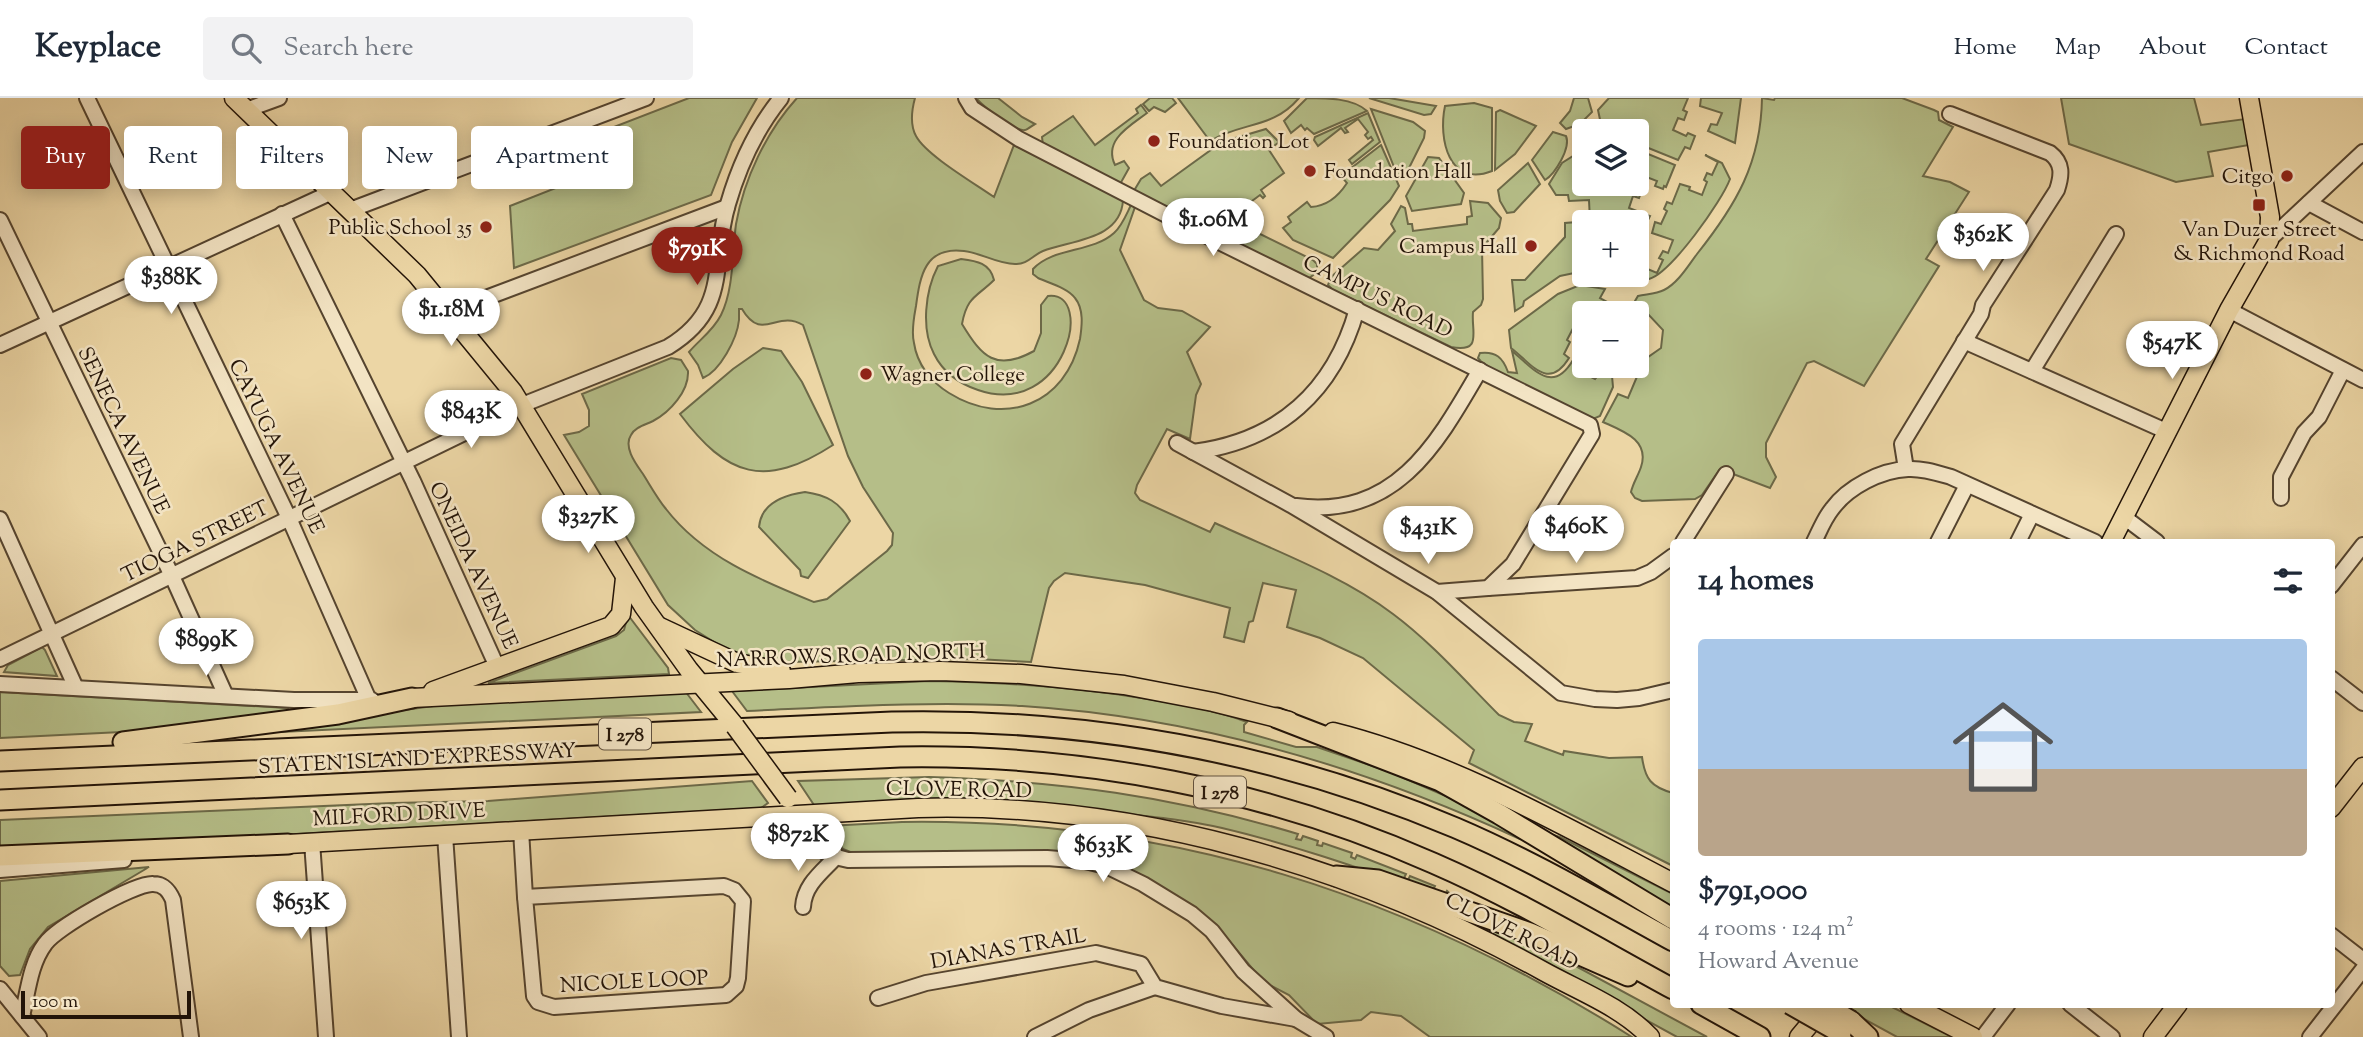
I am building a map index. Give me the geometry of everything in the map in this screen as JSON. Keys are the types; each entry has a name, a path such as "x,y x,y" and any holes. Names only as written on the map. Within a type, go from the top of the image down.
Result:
{"highway":[{"path":"58,758 103,743 178,736 338,714 412,698"},
{"path":"1277,718 1440,781 1670,917"},
{"name":"STATEN ISLAND EXPRESSWAY","path":"0,761 903,722 996,722 1100,731 1183,744 1249,759 1376,797 1506,851 1670,939"},
{"name":"STATEN ISLAND EXPRESSWAY","path":"0,800 900,757 975,758 1060,764 1158,778 1229,794 1302,814 1379,841 1504,897 1670,989"},
{"path":"0,856 288,844"},
{"path":"1336,876 1378,880 1431,898 1530,933 1586,960 1670,990"},
{"path":"1708,1008 1759,1037"},
{"path":"1799,1008 1868,1037"},
{"path":"1828,1008 1847,1030"}],"main road":[{"path":"2113,539 2229,310 2269,240 2270,217 2249,98"},
{"path":"240,104 417,275 522,405 656,626 801,814"},
{"path":"412,698 611,626 622,610 625,578"},
{"path":"656,626 744,665 779,671 858,673"},
{"name":"NARROWS ROAD NORTH","path":"412,698 707,690 858,673 940,671 1062,678 1164,692 1367,741 1457,775 1534,810 1670,881"},
{"path":"2335,803 2363,767"},
{"name":"CLOVE ROAD","path":"801,814 932,808 1059,814 1115,821 1260,852 1336,876 1464,929 1636,1022 1650,1037"},
{"name":"MILFORD DRIVE","path":"288,844 801,814"},
{"path":"1799,1037 1821,1008"},
{"path":"1917,1008 1973,1037"},
{"path":"2153,1037 2175,1008"},
{"path":"1636,1022 1662,1037"}],"street":[{"name":"CAYUGA AVENUE","path":"87,98 289,518 369,700"},
{"path":"240,104 279,98"},
{"path":"350,209 646,98"},
{"name":"TIOGA STREET","path":"0,659 522,405 668,347 692,330 701,319 714,292 727,206 746,156 758,129 781,98"},
{"name":"CAMPUS ROAD","path":"966,98 972,108 1019,139 1213,239 1587,423 1592,434 1513,564 1488,588"},
{"path":"1906,469 1902,444 1939,379 1981,314 1983,305 2057,190 2061,167 2059,161 2050,153 1950,114"},
{"path":"2269,240 2363,152"},
{"path":"0,345 332,192"},
{"path":"2309,203 2363,232"},
{"path":"446,313 727,206"},
{"name":"ONEIDA AVENUE","path":"282,214 404,463 498,669"},
{"name":"SENECA AVENUE","path":"0,220 172,576 226,696"},
{"path":"2032,371 2116,234"},
{"path":"1193,452 1254,436 1293,412 1310,397 1338,360 1349,337 1357,309"},
{"path":"2229,310 2363,380"},
{"path":"1964,341 2168,432"},
{"path":"1291,505 1342,505 1396,483 1425,457 1480,370"},
{"path":"2281,498 2281,477 2304,433 2319,417 2343,370"},
{"path":"1177,443 1291,505 1437,592 1561,693 1617,700 1670,691"},
{"path":"1816,539 1832,509 1844,497 1874,478 1906,469 1933,472 1967,485 2088,539"},
{"path":"1685,539 1726,474"},
{"path":"1940,539 1967,485"},
{"path":"2020,539 2032,514"},
{"path":"2124,517 2153,539"},
{"path":"0,519 76,688"},
{"path":"2335,581 2363,544"},
{"path":"1437,592 1637,578 1670,558"},
{"path":"2335,681 2363,703"},
{"path":"0,684 310,701 412,698"},
{"path":"801,814 818,826 832,845 836,857"},
{"name":"NICOLE LOOP","path":"522,830 525,897 532,986 538,1002 546,1006 720,997 730,993 736,986 743,901 734,890 724,886 525,897"},
{"path":"445,835 459,1037"},
{"path":"312,842 326,1037"},
{"name":"MILFORD DRIVE","path":"0,870 244,852 288,844"},
{"path":"803,907 808,888 836,857"},
{"path":"836,857 864,862 1047,858 1085,861 1106,866 1143,884 1192,914 1212,931 1243,971 1296,1019 1326,1037"},
{"path":"22,1016 41,948 54,933 144,885 160,885 166,888 173,900 191,1037"},
{"path":"2335,938 2363,960"},
{"name":"DIANAS TRAIL","path":"878,998 926,983 1096,953 1141,964 1155,987"},
{"path":"2335,1005 2363,969"},
{"path":"1035,1037 1088,1010 1155,987 1222,1006 1296,1019"},
{"path":"0,989 39,1037"},
{"path":"1983,1037 2005,1008"},
{"path":"2075,1008 2112,1037"},
{"path":"2310,1037 2333,1008"}],"green space":[{"path":"689,98 757,98 732,142 711,195 514,268 510,206 553,189 633,189 633,126 616,126"},
{"path":"797,98 915,98 913,127 921,144 994,197 1014,145 1123,200 1114,223 1104,231 1043,251 1023,263 1008,264 971,252 951,251 941,253 927,265 920,284 914,319 916,351 926,372 936,384 970,403 991,408 1030,404 1047,394 1062,380 1073,361 1080,339 1080,307 1072,294 1038,278 1033,274 1033,269 1051,257 1105,239 1119,227 1131,205 1135,207 1120,250 1144,300 1158,308 1182,311 1210,327 1187,352 1201,384 1196,395 1190,439 1167,429 1137,485 1135,493 1140,500 1210,532 1215,523 1307,564 1373,600 1421,637 1499,715 1514,722 1532,724 1525,741 1563,755 1564,751 1609,758 1642,757 1650,781 1670,792 1670,864 1469,763 1474,750 1363,658 1320,638 1287,627 1296,590 1263,583 1253,621 1249,622 1244,642 1224,637 1230,608 1145,585 1065,573 1049,588 1031,662 976,659 783,662 747,656 722,647 695,630 668,605 564,435 579,432 589,426 589,410 582,394 671,358 681,360 688,371 682,393 666,412 633,432 629,440 629,450 666,509 681,526 715,554 753,576 814,602 827,599 892,545 893,533 863,487 848,456 803,325 794,321 756,324 739,309 738,328 716,369 703,378 689,352 710,331 721,315 728,294 736,224 745,190 766,141"},
{"path":"976,98 998,98 1035,124 1020,130"},
{"path":"1150,98 1172,98 1176,103 1165,112 1154,107 1149,111 1143,104"},
{"path":"1178,98 1299,98 1289,108 1268,120 1210,141"},
{"path":"1307,98 1347,101 1367,111 1314,134 1301,125 1291,133 1284,121"},
{"path":"1369,98 1389,98 1436,106 1431,114 1424,115"},
{"path":"1574,98 1588,98 1592,112 1585,119 1572,119 1572,127 1566,129 1560,123 1570,111"},
{"path":"1609,98 1688,98 1683,110 1687,112 1684,120 1678,118 1673,130 1686,136 1688,133 1695,136 1690,149 1685,147 1678,160 1649,148 1649,119 1600,119 1598,110"},
{"path":"1701,98 1741,98 1735,143 1708,131 1711,124 1717,125 1722,113 1700,106"},
{"path":"1762,98 1902,98 1938,112 1939,120 1953,127 1923,176 1950,182 1969,192 1926,259 1939,266 1864,386 1814,361 1807,363 1766,443 1766,457 1776,477 1770,488 1720,469 1702,495 1695,499 1642,501 1635,498 1631,492 1641,467 1642,450 1633,438 1603,422 1618,394 1628,398 1636,378 1649,378 1649,356 1661,348 1663,330 1649,315 1649,301 1635,301 1638,296 1661,291 1674,283 1723,218 1744,182 1761,121"},
{"path":"2061,98 2194,98 2201,125 2245,119 2249,145 2208,152 2213,176 2176,182 2069,144"},
{"path":"1474,103 1492,108 1492,171 1477,174 1466,173 1456,167 1445,146 1443,132 1445,106"},
{"path":"1141,105 1147,113 1120,134 1113,148 1115,165 1124,161 1129,168 1119,186 1043,145 1042,137 1073,116 1095,145 1138,113 1136,109"},
{"path":"1371,109 1413,122 1425,131 1405,176 1399,176 1396,172"},
{"path":"1500,110 1536,126 1515,154 1495,170 1496,112"},
{"path":"1368,113 1380,142 1352,164 1349,160 1373,140 1365,135 1368,132 1358,119 1345,128 1348,132 1345,133 1341,128 1318,146 1314,140 1315,137"},
{"path":"1266,129 1279,142 1269,150 1284,173 1261,190 1265,196 1263,198 1260,195 1248,204 1257,216 1251,218 1246,227 1313,260 1317,264 1317,272 1308,279 1132,194 1141,179 1150,173 1161,186 1222,142"},
{"path":"1553,132 1566,136 1566,147 1557,167 1545,180 1532,160"},
{"path":"1381,145 1399,186 1390,200 1333,258 1293,240 1283,228 1291,222 1288,217 1307,202 1311,207 1332,200 1347,183 1341,176"},
{"path":"1649,154 1675,165 1666,187 1663,189 1655,186 1657,181 1649,178"},
{"path":"1705,155 1722,163 1730,179 1725,189 1707,219 1682,251 1670,264 1649,279 1649,270 1657,273 1663,260 1659,258 1663,251 1668,253 1673,240 1652,233 1655,222 1661,224 1667,211 1664,209 1667,202 1672,204 1680,184 1702,195 1707,173 1712,175 1718,162"},
{"path":"1428,157 1439,158 1464,193 1461,204 1412,211 1406,196"},
{"path":"1572,157 1572,196 1633,196 1629,208 1634,210 1589,210 1589,200 1569,201 1568,195 1556,195 1549,184 1562,163"},
{"path":"1528,163 1540,184 1514,212 1507,213 1500,201 1498,190"},
{"path":"1470,201 1488,203 1501,218 1499,228 1482,248 1483,299 1473,312 1473,339 1468,347 1451,347 1333,290 1328,285 1331,277 1364,248 1378,250 1395,231 1391,224 1401,206 1405,208 1408,224 1412,224 1413,231 1467,224 1467,217 1472,216"},
{"path":"1572,222 1572,274 1560,276 1524,301 1523,306 1515,311 1512,280 1525,280 1565,237 1565,223"},
{"path":"961,259 986,266 994,280 970,302 962,324 976,345 991,358 1010,360 1034,351 1041,333 1041,305 1048,296 1062,300 1070,312 1070,331 1064,352 1051,372 1032,387 1008,394 978,390 953,376 934,354 926,322 930,287 938,266"},
{"path":"1575,287 1592,287 1605,289 1600,298 1605,301 1572,301 1572,330 1564,354 1569,358 1561,368 1547,374 1533,367 1511,348 1509,330 1558,294"},
{"path":"763,348 781,351 802,382 833,445 787,468 767,471 749,470 714,452 680,414 733,369"},
{"path":"1512,351 1542,375 1557,376 1572,361 1572,378 1612,378 1613,387 1600,416 1593,419 1484,365 1478,358 1480,353 1495,354 1508,372 1517,373"},
{"path":"805,492 832,500 850,521 808,578 801,576 800,570 759,527 769,506 789,495"},
{"path":"628,615 668,668 669,674 488,683 616,636 624,630"},
{"path":"42,647 57,676 4,672 8,665"},
{"path":"929,681 1094,691 1223,714 1247,722 1244,732 1296,747 1317,747 1390,772 1469,806 1522,835 1520,839 1400,789 1339,768 1277,749 1151,721 1022,706 953,704 747,711 732,691"},
{"path":"685,691 701,712 281,732 280,727 448,704"},
{"path":"0,692 288,708 288,712 162,730 0,738"},
{"path":"929,777 1070,787 1160,800 1206,810 1298,834 1296,839 1301,840 1303,836 1318,841 1317,845 1322,846 1323,843 1352,853 1351,857 1355,859 1357,855 1406,874 1404,878 1408,880 1410,876 1435,886 1433,890 1445,895 1447,891 1460,903 1312,853 1208,825 1106,812 997,804 887,802 814,805 798,781"},
{"path":"752,781 768,803 761,808 137,843 0,847 0,820 488,801"},
{"path":"902,822 1002,824 1098,834 1192,851 1283,874 1372,905 1460,943 1547,987 1632,1037 1430,1037 1401,1016 1371,1012 1361,1020 1317,1024 1289,995 1268,984 1256,973 1215,924 1161,888 1113,861 1074,852 858,855 843,849 826,828"},
{"path":"1543,832 1560,837 1670,892 1670,909"},
{"path":"149,867 48,927 30,949 20,975 9,976 0,966 0,881"},
{"path":"1484,931 1498,932 1546,950 1707,1037 1677,1037"},
{"path":"1844,1008 1894,1008 1952,1037 1897,1037"}],"place":[{"name":"Foundation Lot","path":"1154,141"},
{"name":"Foundation Hall","path":"1310,171"},
{"name":"Citgo","path":"2287,176"},
{"name":"Van Duzer Street & Richmond Road","path":"2259,205"},
{"name":"Public School 35","path":"486,227"},
{"name":"Campus Hall","path":"1531,246"},
{"name":"Wagner College","path":"866,374"}]}
